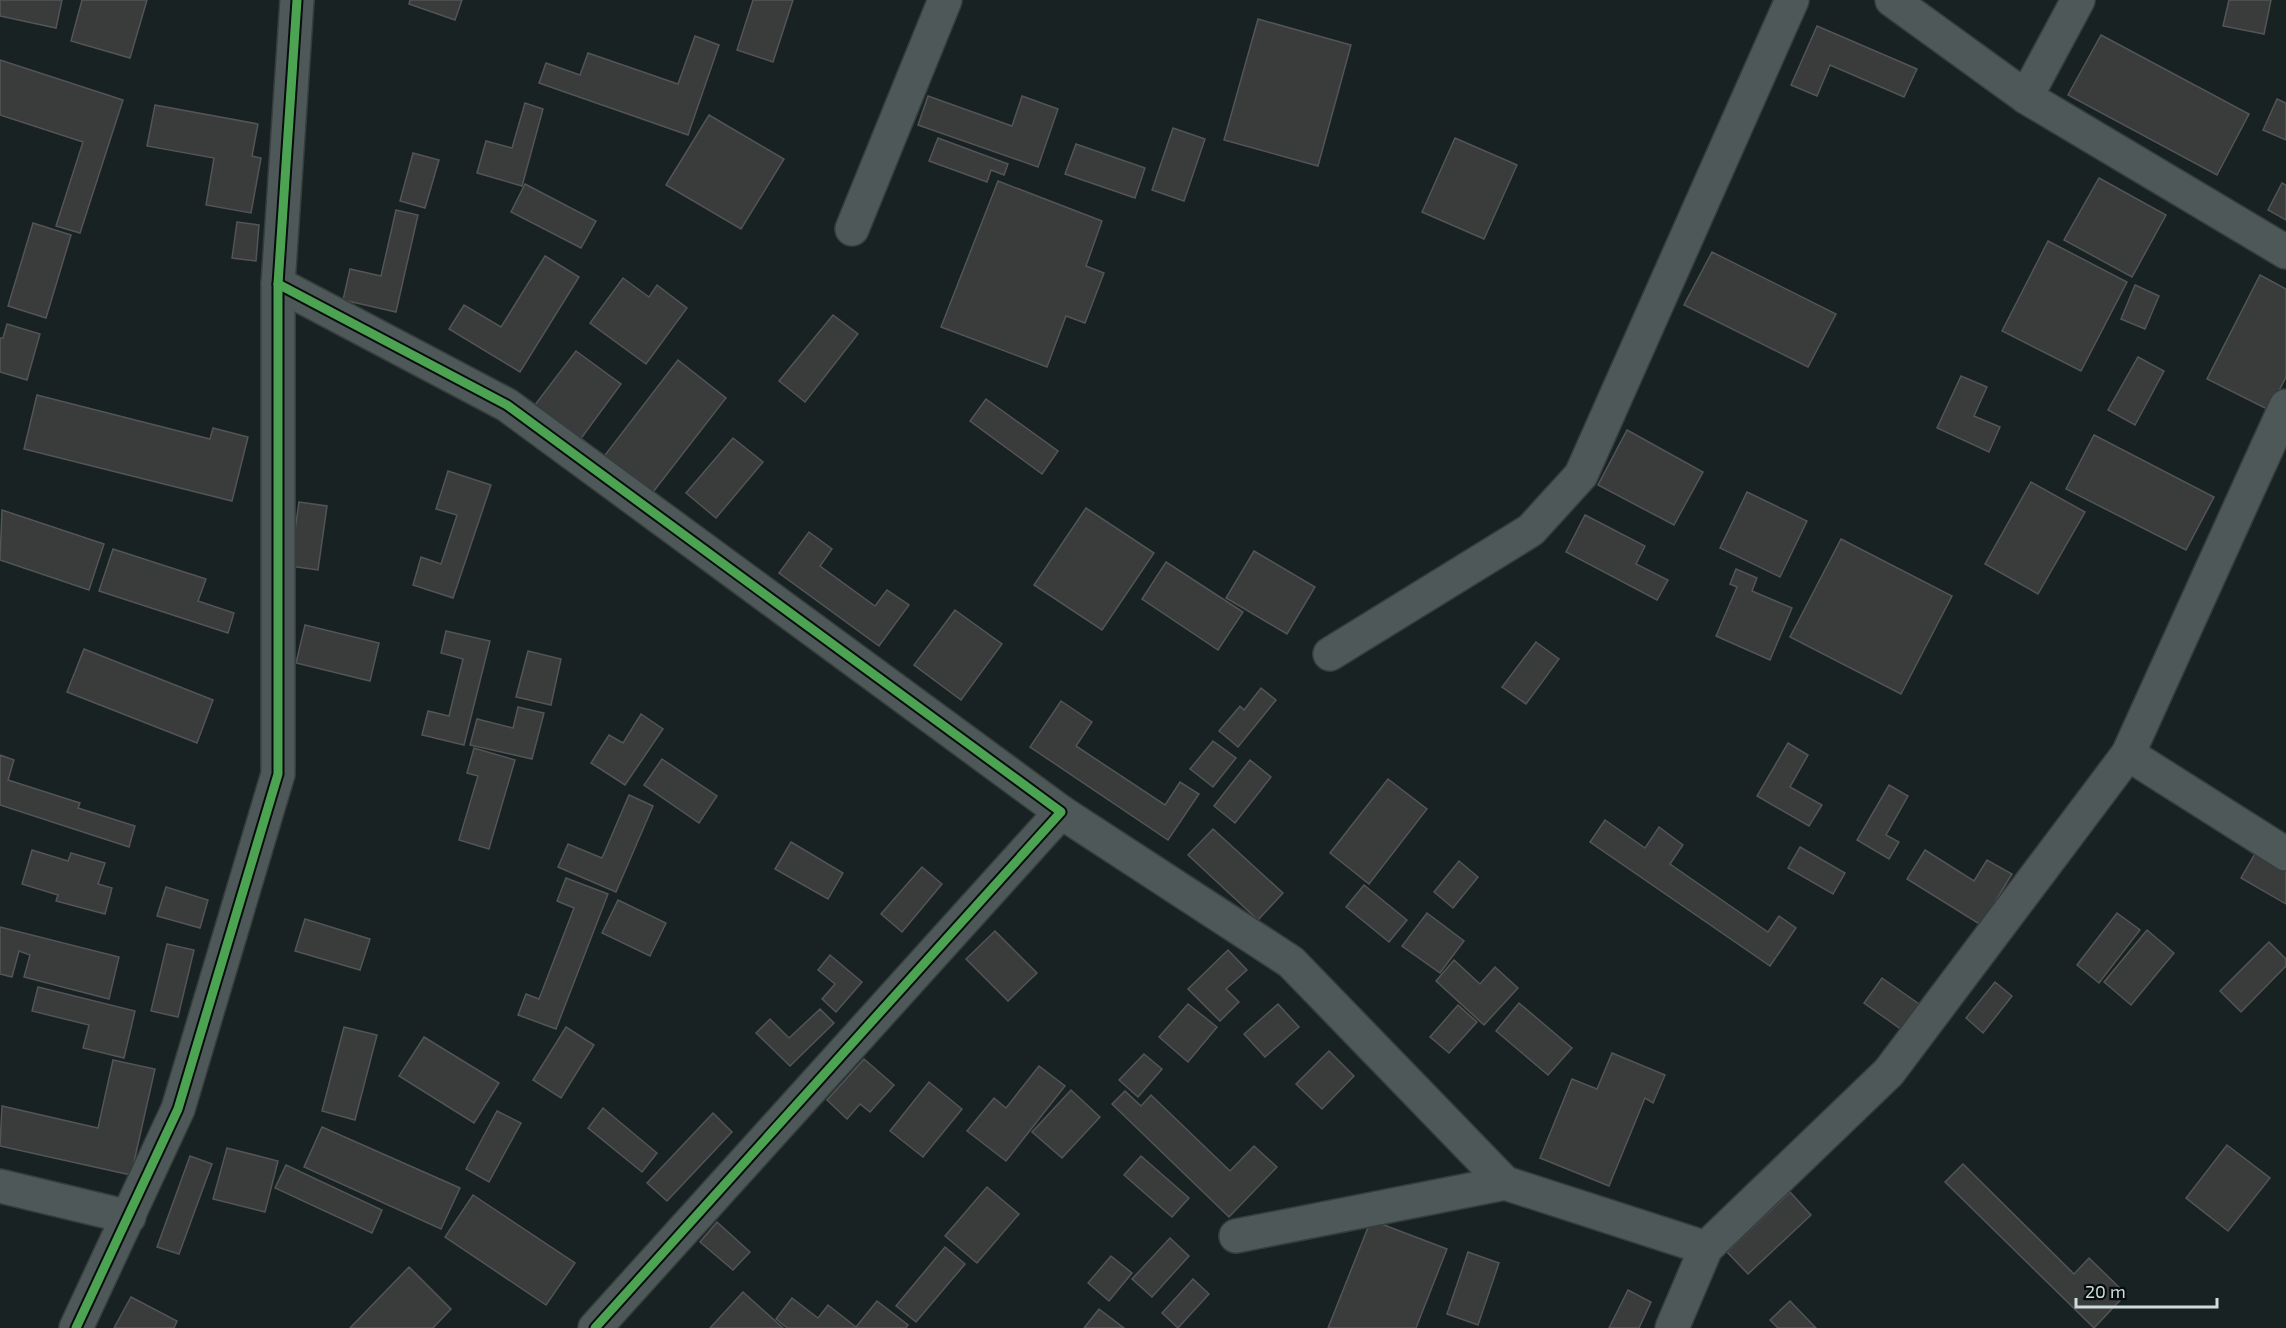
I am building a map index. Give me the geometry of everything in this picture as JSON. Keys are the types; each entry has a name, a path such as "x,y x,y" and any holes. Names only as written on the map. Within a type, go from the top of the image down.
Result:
{"street":[{"path":"76,1328 178,1109 278,774 278,284 297,0"},
{"path":"852,229 945,0"},
{"path":"1330,654 1531,530 1581,475 1792,0"},
{"path":"1892,0 2026,97 2286,252"},
{"path":"2026,97 2078,0"},
{"path":"278,284 507,405 1061,812 1291,962 1505,1183 1706,1248"},
{"path":"1672,1328 1706,1248 1889,1072 2128,754 2286,406"},
{"path":"2128,754 2286,854"},
{"path":"595,1328 1061,812"},
{"path":"1236,1236 1505,1183"},
{"path":"0,1186 129,1216"}],"building":[{"path":"0,0 62,0 56,28 0,16"},
{"path":"82,0 147,0 130,58 71,41"},
{"path":"410,0 462,0 455,20 409,4"},
{"path":"753,0 793,0 773,62 737,50"},
{"path":"2229,0 2271,0 2264,34 2223,26"},
{"path":"1258,19 1351,45 1318,166 1224,140"},
{"path":"1817,26 1917,69 1904,97 1830,65 1817,96 1791,85"},
{"path":"2101,35 2249,114 2217,175 2068,95"},
{"path":"695,36 719,45 688,135 539,83 546,63 580,75 588,53 678,84"},
{"path":"0,60 123,100 80,233 56,226 83,142 0,115"},
{"path":"928,96 1012,126 1022,96 1058,109 1038,167 918,125"},
{"path":"2277,99 2286,103 2286,140 2263,130"},
{"path":"525,103 543,109 522,186 477,173 486,141 512,148"},
{"path":"155,105 258,124 252,156 261,158 251,213 206,205 214,158 147,146"},
{"path":"709,115 784,159 741,229 666,185"},
{"path":"1173,128 1205,139 1184,201 1152,190"},
{"path":"938,138 1008,164 1004,175 991,170 987,182 929,161"},
{"path":"1455,138 1517,165 1484,239 1422,212"},
{"path":"1076,144 1145,168 1135,198 1065,174"},
{"path":"413,153 439,160 425,208 400,201"},
{"path":"2099,178 2166,215 2132,277 2064,240"},
{"path":"998,181 1102,221 1086,266 1104,273 1085,323 1066,316 1047,367 941,327"},
{"path":"2282,183 2286,185 2286,220 2268,210"},
{"path":"525,184 596,221 581,248 511,212"},
{"path":"396,210 418,215 396,312 343,300 350,269 381,276"},
{"path":"237,222 259,225 256,261 232,258"},
{"path":"33,223 71,235 46,318 8,306"},
{"path":"2048,241 2127,282 2081,371 2002,331"},
{"path":"1712,252 1836,314 1808,367 1684,305"},
{"path":"545,256 579,277 520,372 449,329 464,305 501,327"},
{"path":"2260,275 2286,289 2286,377 2269,410 2207,379"},
{"path":"623,278 649,297 657,285 687,308 646,364 590,323"},
{"path":"2135,285 2159,296 2145,329 2121,319"},
{"path":"833,315 858,334 805,402 779,381"},
{"path":"7,324 40,334 27,380 0,372 0,338 3,338"},
{"path":"576,351 621,384 577,444 531,410"},
{"path":"2138,357 2164,371 2135,425 2108,410"},
{"path":"678,360 726,398 650,496 602,459"},
{"path":"1961,376 1987,387 1974,416 2000,427 1989,452 1937,428"},
{"path":"37,395 210,439 213,428 248,437 232,501 24,449"},
{"path":"986,399 1058,451 1042,474 970,421"},
{"path":"1627,430 1703,472 1674,525 1598,485"},
{"path":"2094,435 2214,497 2186,550 2066,489"},
{"path":"733,438 763,462 716,518 686,493"},
{"path":"448,471 491,485 453,598 413,585 421,557 441,564 457,515 436,509"},
{"path":"2031,482 2085,512 2038,594 1985,564"},
{"path":"1747,492 1807,521 1780,577 1720,548"},
{"path":"299,502 327,506 318,570 290,566"},
{"path":"1086,508 1154,553 1102,630 1034,585"},
{"path":"2,510 104,544 89,590 0,560"},
{"path":"1585,515 1645,546 1636,564 1668,580 1657,600 1566,552"},
{"path":"809,532 832,549 820,566 875,606 887,590 909,605 879,646 779,573"},
{"path":"1841,539 1952,596 1901,694 1790,637"},
{"path":"113,549 206,579 198,601 234,613 228,633 99,591"},
{"path":"1254,551 1315,587 1287,634 1226,598"},
{"path":"1166,562 1243,612 1218,650 1142,599"},
{"path":"1736,569 1757,578 1752,591 1792,608 1770,660 1716,636 1737,587 1730,584"},
{"path":"955,610 1002,644 961,700 914,665"},
{"path":"305,625 379,643 370,681 296,663"},
{"path":"446,631 490,641 464,745 422,735 428,711 449,716 463,659 441,653"},
{"path":"1536,642 1559,659 1526,704 1502,687"},
{"path":"84,649 213,700 197,743 67,692"},
{"path":"528,651 561,659 551,705 516,697"},
{"path":"1261,688 1276,700 1238,747 1219,731 1240,706 1244,710"},
{"path":"1061,701 1092,722 1076,746 1165,805 1180,782 1199,794 1168,840 1030,747"},
{"path":"518,707 544,713 532,759 470,745 477,719 513,728"},
{"path":"641,714 663,729 625,785 591,763 609,735 623,743"},
{"path":"1213,741 1236,758 1213,787 1190,769"},
{"path":"1788,743 1808,755 1790,787 1822,805 1809,826 1757,796"},
{"path":"474,748 515,760 489,849 459,840 478,776 467,773"},
{"path":"0,755 14,760 8,780 80,803 78,808 135,826 129,847 0,805"},
{"path":"662,759 717,796 699,823 644,785"},
{"path":"1250,760 1271,777 1235,823 1214,806"},
{"path":"1388,779 1427,809 1369,884 1330,853"},
{"path":"1889,785 1908,796 1886,835 1899,842 1889,859 1857,840"},
{"path":"629,795 653,806 616,892 558,867 568,844 602,858"},
{"path":"1605,820 1645,848 1659,827 1683,845 1670,864 1768,932 1779,916 1796,928 1770,966 1590,842"},
{"path":"1213,829 1283,893 1258,920 1188,855"},
{"path":"791,842 843,873 828,899 775,869"},
{"path":"1800,847 1845,873 1833,894 1788,868"},
{"path":"32,850 68,861 71,853 105,863 98,884 112,888 105,914 56,901 58,895 22,884"},
{"path":"1925,850 1974,881 1987,860 2012,874 1981,925 1907,879"},
{"path":"2256,852 2286,869 2286,904 2241,878"},
{"path":"1459,861 1478,877 1453,908 1434,892"},
{"path":"922,867 942,884 902,932 881,914"},
{"path":"566,878 608,894 556,1029 518,1015 526,994 539,999 574,908 557,901"},
{"path":"1364,885 1407,920 1389,942 1346,907"},
{"path":"166,887 208,900 200,928 157,916"},
{"path":"618,900 666,923 650,956 602,933"},
{"path":"1427,913 1464,941 1440,973 1402,946"},
{"path":"2117,913 2140,930 2099,983 2077,965"},
{"path":"305,919 370,939 360,970 295,951"},
{"path":"0,927 119,957 109,999 24,977 30,955 19,951 12,977 0,974"},
{"path":"2147,930 2174,953 2131,1005 2104,982"},
{"path":"995,931 1037,973 1008,1001 966,959"},
{"path":"2269,942 2286,959 2286,966 2241,1012 2220,991"},
{"path":"167,944 194,950 178,1017 151,1011"},
{"path":"1228,950 1247,970 1226,989 1239,1002 1220,1021 1188,989"},
{"path":"830,955 862,982 836,1012 822,999 835,984 818,970"},
{"path":"1454,960 1480,984 1495,967 1518,988 1484,1025 1436,981"},
{"path":"1882,978 1919,1004 1902,1030 1864,1003"},
{"path":"1995,982 2012,996 1983,1033 1966,1018"},
{"path":"38,987 135,1011 124,1058 83,1048 89,1025 32,1011"},
{"path":"1519,1003 1572,1048 1548,1075 1496,1031"},
{"path":"1188,1004 1217,1027 1188,1062 1159,1037"},
{"path":"1278,1004 1299,1027 1265,1057 1244,1034"},
{"path":"1458,1005 1477,1022 1449,1053 1430,1037"},
{"path":"820,1009 834,1023 790,1066 756,1033 770,1019 789,1038"},
{"path":"344,1027 377,1035 355,1120 322,1111"},
{"path":"566,1027 594,1045 561,1098 533,1080"},
{"path":"424,1037 499,1083 474,1123 399,1076"},
{"path":"1329,1051 1354,1076 1322,1109 1296,1084"},
{"path":"1612,1053 1665,1075 1653,1103 1645,1098 1609,1186 1540,1158 1572,1079 1597,1089"},
{"path":"1144,1054 1162,1069 1138,1097 1119,1080"},
{"path":"864,1059 894,1085 870,1112 860,1104 847,1119 827,1100"},
{"path":"113,1060 155,1069 131,1175 0,1146 2,1106 98,1128"},
{"path":"1039,1066 1065,1086 1006,1161 967,1131 994,1098 1006,1108"},
{"path":"929,1082 962,1109 923,1157 890,1131"},
{"path":"1071,1090 1100,1117 1062,1158 1032,1132"},
{"path":"1125,1091 1141,1106 1151,1095 1230,1171 1254,1146 1277,1167 1229,1217 1112,1104"},
{"path":"603,1108 657,1153 642,1172 588,1128"},
{"path":"497,1111 521,1123 489,1182 466,1169"},
{"path":"713,1113 732,1132 667,1201 647,1183"},
{"path":"322,1127 460,1188 441,1229 304,1167"},
{"path":"2227,1145 2270,1178 2228,1231 2186,1198"},
{"path":"227,1148 278,1161 265,1212 213,1199"},
{"path":"190,1156 212,1164 179,1254 157,1247"},
{"path":"1141,1156 1189,1198 1172,1217 1124,1175"},
{"path":"1963,1164 2074,1274 2089,1258 2126,1294 2094,1328 1945,1182"},
{"path":"286,1165 382,1210 372,1233 275,1188"},
{"path":"987,1187 1019,1214 977,1263 945,1236"},
{"path":"1790,1192 1811,1215 1748,1274 1727,1252"},
{"path":"473,1195 575,1263 546,1305 445,1237"},
{"path":"1371,1220 1447,1249 1416,1328 1328,1328"},
{"path":"717,1222 750,1252 733,1270 700,1242"},
{"path":"1170,1238 1189,1256 1152,1297 1132,1279"},
{"path":"945,1247 965,1264 916,1322 896,1306"},
{"path":"1468,1252 1499,1263 1478,1325 1447,1314"},
{"path":"1111,1256 1132,1273 1109,1301 1088,1283"},
{"path":"409,1267 451,1309 433,1328 350,1328"},
{"path":"1193,1279 1209,1294 1178,1328 1162,1313"},
{"path":"1628,1290 1651,1302 1639,1328 1609,1328"},
{"path":"743,1292 783,1328 710,1328"},
{"path":"131,1297 177,1321 174,1328 114,1328"},
{"path":"792,1298 818,1318 828,1305 856,1327 877,1301 908,1325 906,1328 787,1328 776,1319"},
{"path":"1790,1301 1816,1328 1778,1328 1770,1320"},
{"path":"1099,1309 1124,1328 1084,1328"}],"cycle path":[{"path":"76,1328 178,1109 278,774 278,284 297,0"},
{"path":"278,284 507,405 1061,812 595,1328"}]}
